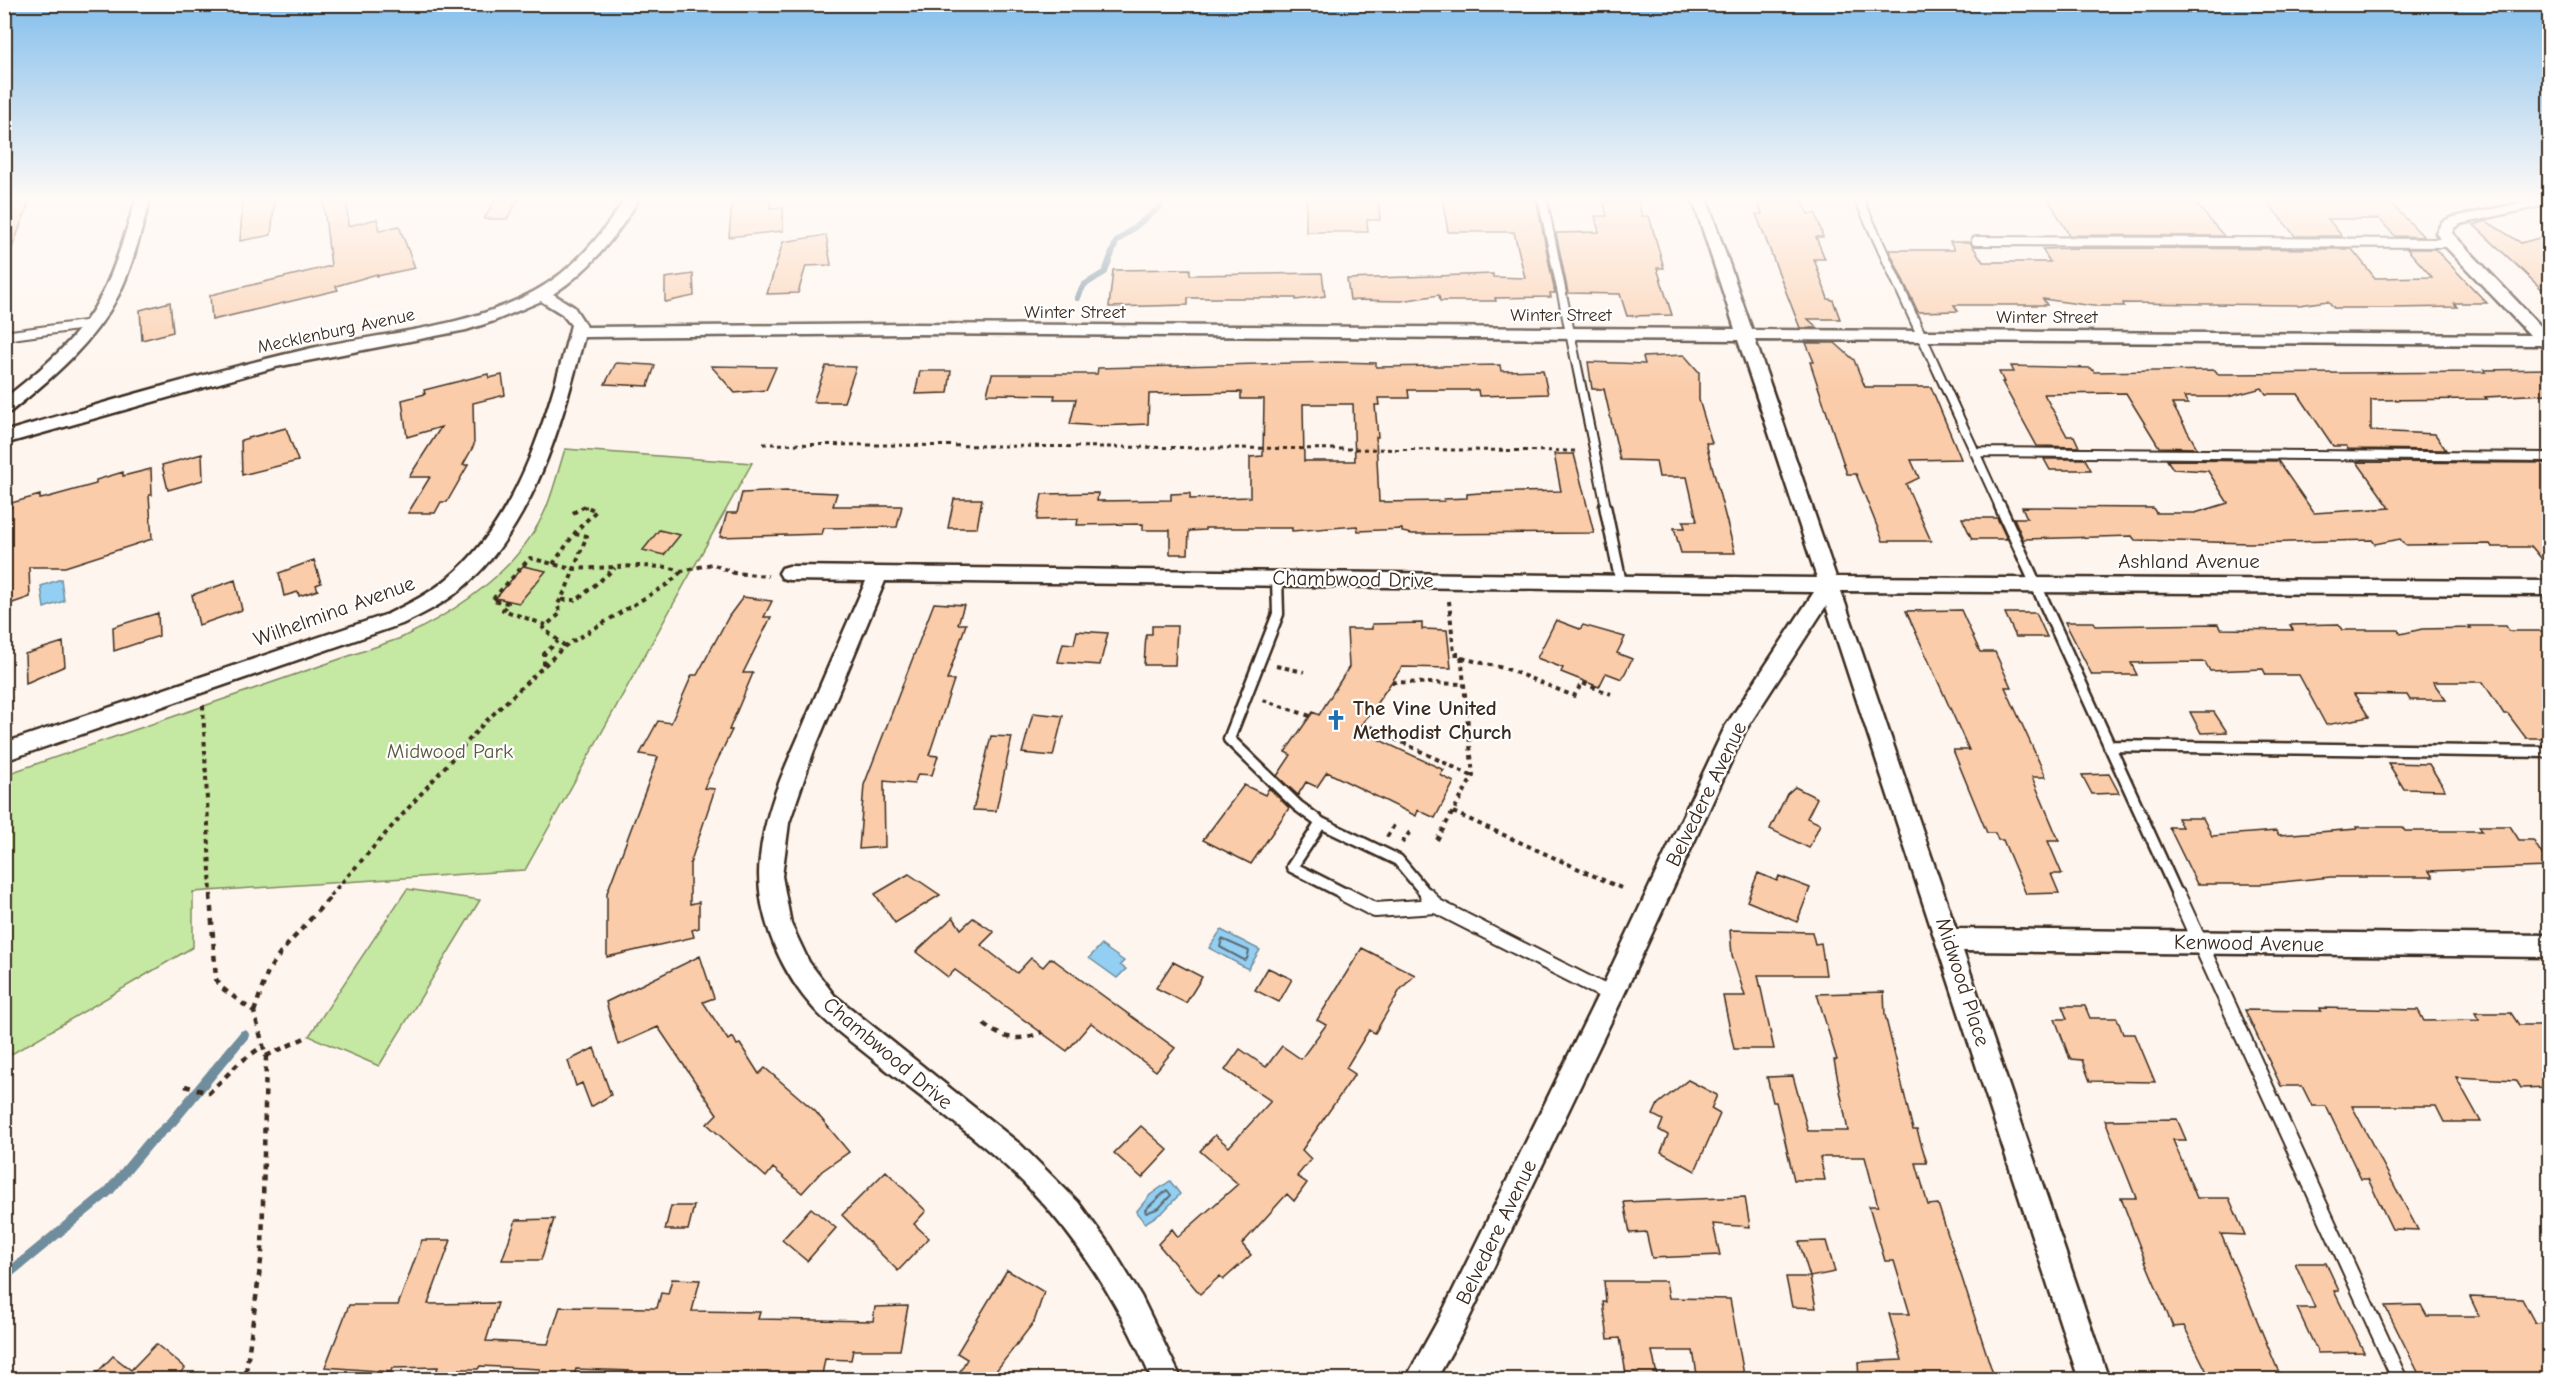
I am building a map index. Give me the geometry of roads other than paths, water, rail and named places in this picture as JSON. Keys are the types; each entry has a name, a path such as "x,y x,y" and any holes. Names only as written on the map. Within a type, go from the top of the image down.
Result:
{"street":[{"path":"4,408 61,360 92,324 117,279 123,262"},
{"name":"Mecklenburg Avenue","path":"4,438 277,362 490,317 541,295 587,262"},
{"path":"1721,262 1829,585"},
{"path":"2468,262 2547,343"},
{"path":"541,295 566,308 578,321 578,332"},
{"name":"Winter Street","path":"578,332 829,329 1922,336 2547,343"},
{"name":"Wilhelmina Avenue","path":"4,752 410,613 440,596 475,567 500,534 532,477 578,332"},
{"name":"Chambwood Drive","path":"789,573 1829,585"},
{"name":"Chambwood Drive","path":"878,575 794,773 776,835 771,860 772,896 781,931 810,985 836,1014 1010,1154 1049,1190 1070,1214 1139,1321 1167,1380"},
{"name":"Ashland Avenue","path":"1829,585 2034,584 2550,588"},
{"name":"Midwood Place","path":"1829,585 2094,1380"},
{"name":"Belvedere Avenue","path":"1420,1380 1451,1325 1611,995 1736,727 1829,585"},
{"name":"Kenwood Avenue","path":"1949,940 2550,946"}],"lane":[{"path":"1555,262 1621,583"},
{"path":"1888,262 2400,1380"},
{"path":"4,336 92,324"},
{"path":"1974,452 2550,457"},
{"path":"1278,578 1278,614 1229,739 1298,806 1321,823 1398,860 1436,906 1611,995"},
{"path":"2109,746 2550,752"},
{"path":"1321,823 1292,867 1375,910 1436,906"}],"water":[{"path":"61,579 64,601 44,608 41,586"},
{"path":"1221,930 1260,950 1248,969 1209,948"},
{"path":"1101,945 1124,961 1120,965 1126,969 1117,978 1089,958"},
{"path":"1170,1181 1180,1194 1163,1212 1145,1223 1136,1212 1150,1195"}],"waterway":[{"path":"1077,298 1084,285 1105,272 1109,262"},
{"path":"4,1277 109,1191 149,1143 172,1122 244,1035"}],"place":[{"name":"The Vine United Methodist Church","path":"1336,720"}],"park label":[{"name":"Midwood Park","path":"450,751"}]}
